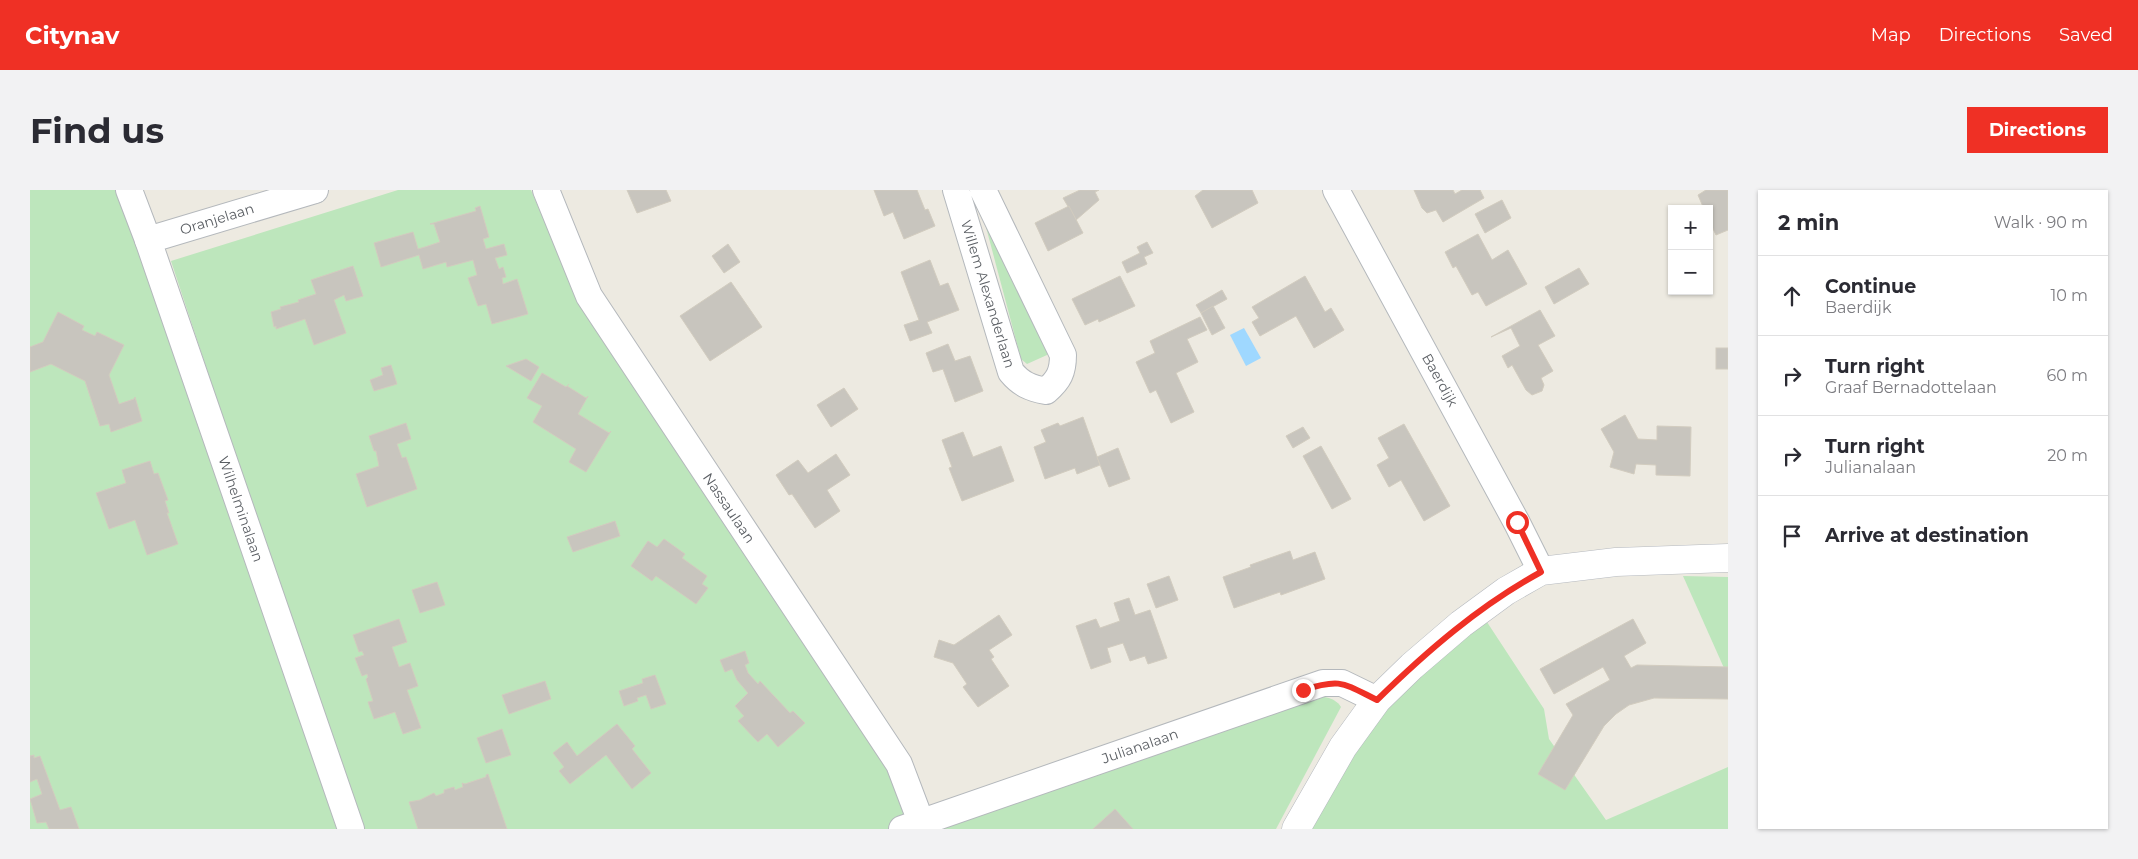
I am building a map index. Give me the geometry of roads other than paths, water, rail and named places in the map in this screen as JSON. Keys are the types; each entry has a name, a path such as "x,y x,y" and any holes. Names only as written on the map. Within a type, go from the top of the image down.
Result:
{"street":[{"name":"Wilhelminalaan","path":"129,190 148,240 351,829"},
{"name":"Oranjelaan","path":"148,240 315,190"},
{"name":"Nassaulaan","path":"546,190 588,296 899,764 912,826"},
{"name":"Willem Alexanderlaan","path":"956,190 1011,372 1029,388 1046,391 1057,381 1063,369 1062,355 983,190"},
{"name":"Baerdijk","path":"1336,190 1517,522 1541,572"},
{"path":"1296,829 1344,747 1377,700 1412,666 1461,624 1506,591 1541,572 1616,562 1728,558"},
{"name":"Julianalaan","path":"912,826 1323,684 1342,683 1377,700"}],"water":[{"path":"1244,328 1261,358 1246,366 1230,335"}]}
